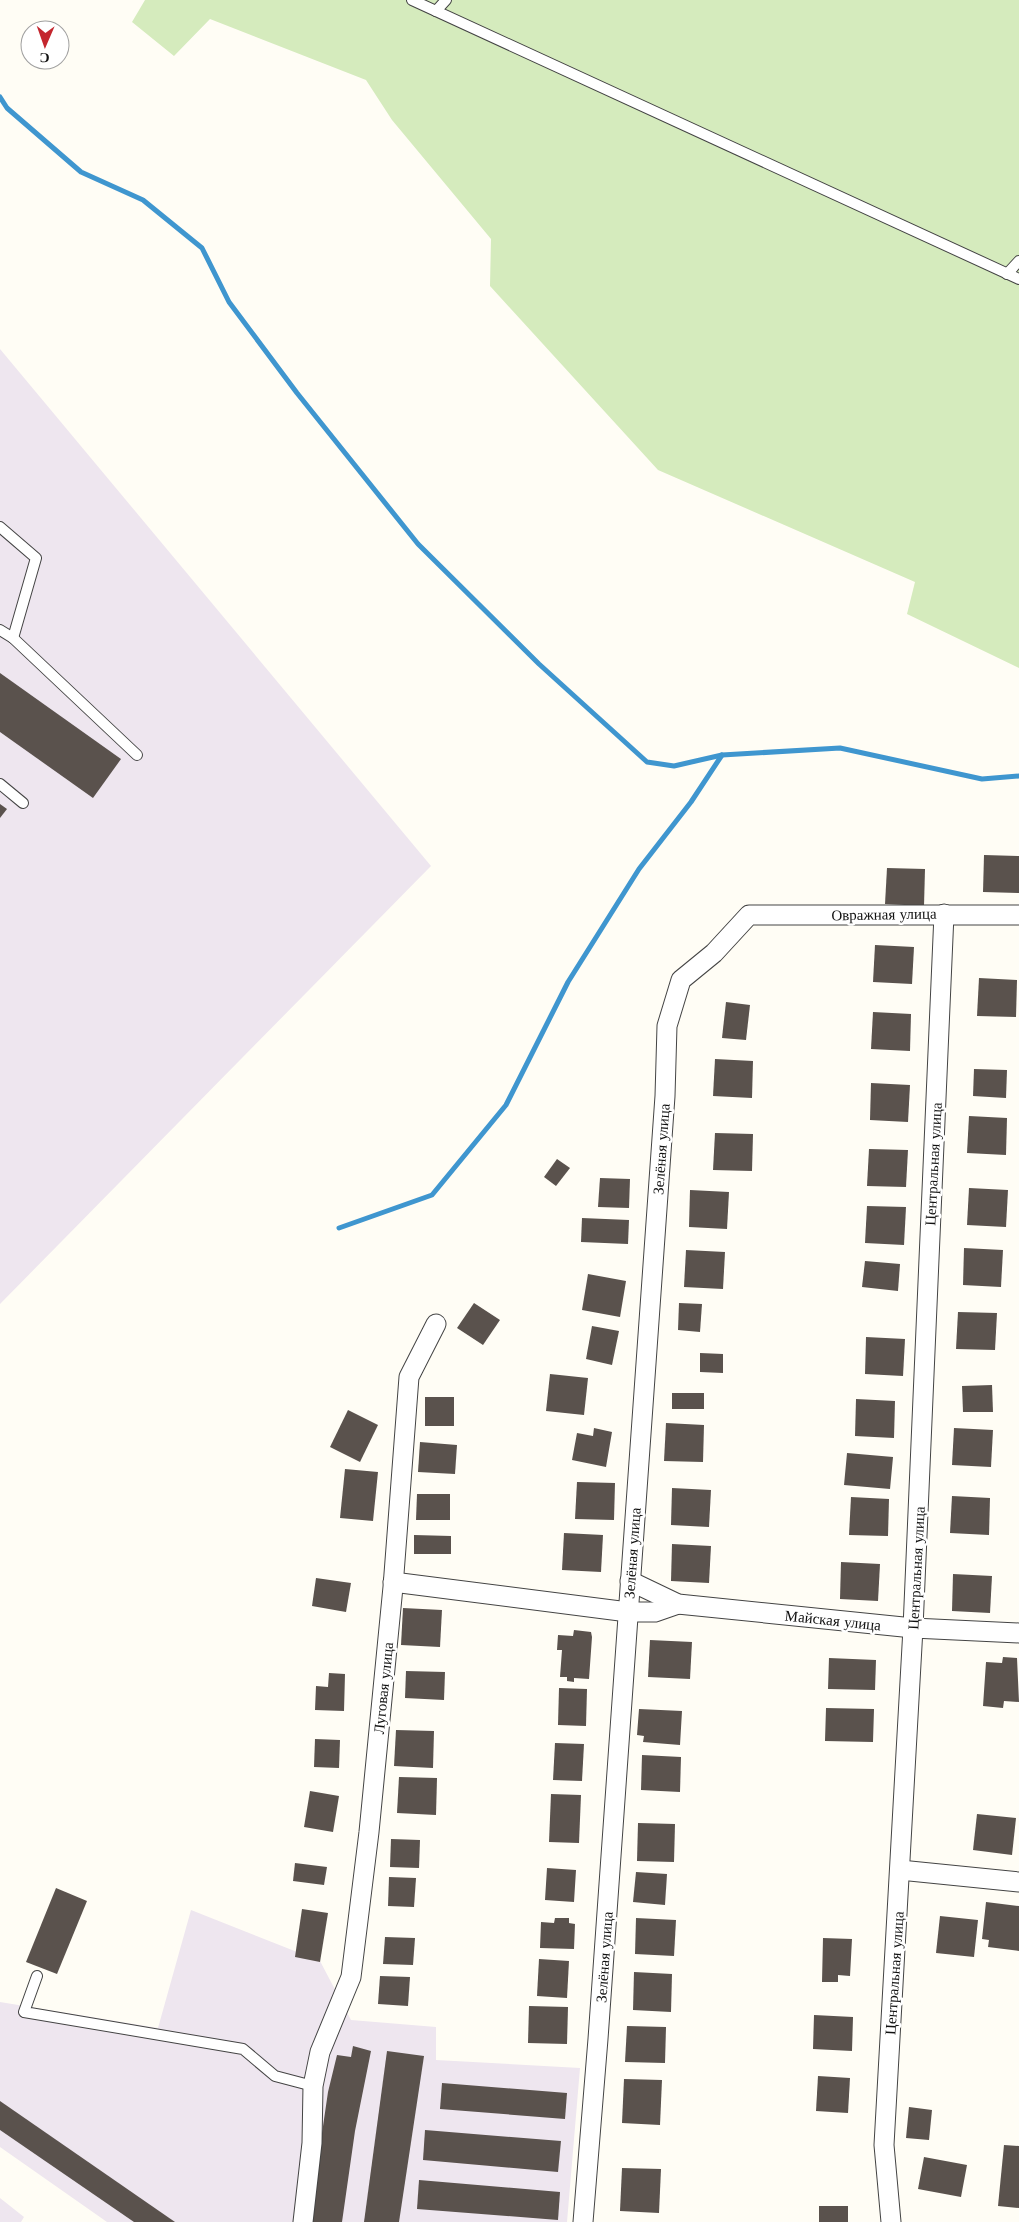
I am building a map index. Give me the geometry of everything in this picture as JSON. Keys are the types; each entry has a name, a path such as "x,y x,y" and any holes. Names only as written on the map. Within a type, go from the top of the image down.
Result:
{"street":[{"name":"Центральная улица","path":"892,2222 884,2145 913,1628 944,914"},
{"name":"Овражная улица","path":"749,916 1019,914"},
{"name":"Зелёная улица","path":"583,2222 598,2039 665,1106 667,1026 681,980 714,953 749,916"},
{"name":"Луговая улица","path":"303,2222 312,2143 313,2086 320,2052 351,1977 369,1832 410,1377 436,1324"},
{"path":"630,1581 678,1604"},
{"path":"393,1582 628,1612 655,1612 678,1604"},
{"name":"Майская улица","path":"678,1604 913,1628 1019,1633"},
{"path":"900,1870 1019,1882"}],"lane":[{"path":"412,0 1019,279"},
{"path":"436,12 446,0"},
{"path":"1007,274 1019,261"},
{"path":"0,527 36,558 12,638"},
{"path":"0,630 12,638 137,755"},
{"path":"0,784 23,803"},
{"path":"37,1976 24,2012 243,2049 275,2076 313,2086"}],"shaded area":[{"path":"0,349 431,866 0,1304"},
{"path":"191,1910 320,1961 351,2020 436,2027 436,2060 580,2068 567,2222 107,2222 0,2147 0,2002 158,2028"},
{"path":"0,2198 24,2217 21,2222 0,2222"}],"green space":[{"path":"145,0 1019,0 1019,668 907,614 915,582 658,470 490,286 491,239 392,120 366,80 210,19 174,56 132,22"}],"building":[{"path":"0,673 121,759 93,798 0,732"},
{"path":"0,804 7,809 0,818"},
{"path":"984,855 1019,856 1019,893 983,892"},
{"path":"887,868 925,869 924,906 885,904"},
{"path":"875,945 914,947 912,984 873,982"},
{"path":"979,978 1017,980 1016,1017 977,1016"},
{"path":"726,1002 750,1005 746,1040 722,1038"},
{"path":"873,1012 911,1014 910,1051 871,1049"},
{"path":"715,1059 753,1061 752,1098 713,1096"},
{"path":"974,1069 1007,1070 1006,1098 973,1096"},
{"path":"871,1083 910,1085 908,1122 870,1120"},
{"path":"969,1116 1007,1118 1006,1155 967,1153"},
{"path":"715,1133 753,1134 752,1171 713,1170"},
{"path":"869,1149 908,1150 906,1187 867,1186"},
{"path":"557,1159 570,1168 556,1186 544,1177"},
{"path":"600,1178 630,1179 629,1208 598,1207"},
{"path":"969,1188 1008,1190 1006,1227 967,1225"},
{"path":"690,1190 729,1192 727,1229 689,1227"},
{"path":"867,1206 906,1207 904,1245 865,1243"},
{"path":"582,1218 629,1220 628,1244 581,1242"},
{"path":"964,1248 1003,1250 1001,1287 963,1285"},
{"path":"686,1250 725,1252 723,1289 684,1287"},
{"path":"865,1261 900,1264 898,1291 862,1287"},
{"path":"588,1274 626,1281 620,1317 582,1310"},
{"path":"474,1303 500,1320 483,1345 457,1328"},
{"path":"679,1303 702,1304 700,1332 678,1330"},
{"path":"958,1312 997,1313 995,1350 956,1349"},
{"path":"592,1326 619,1331 612,1365 586,1359"},
{"path":"866,1337 905,1339 903,1376 865,1374"},
{"path":"700,1353 723,1354 723,1373 700,1372"},
{"path":"550,1374 588,1378 584,1415 546,1411"},
{"path":"992,1385 993,1412 963,1412 962,1386"},
{"path":"672,1393 704,1393 704,1409 672,1409"},
{"path":"425,1397 454,1397 454,1426 425,1426"},
{"path":"856,1399 895,1401 894,1438 855,1436"},
{"path":"348,1410 378,1425 360,1462 330,1447"},
{"path":"666,1423 704,1425 703,1462 664,1461"},
{"path":"594,1428 612,1432 606,1467 572,1460 577,1433 593,1436"},
{"path":"954,1428 993,1430 991,1467 952,1465"},
{"path":"420,1442 457,1445 455,1474 418,1472"},
{"path":"847,1453 893,1457 890,1489 844,1485"},
{"path":"345,1469 378,1472 373,1521 340,1518"},
{"path":"577,1482 615,1483 614,1520 575,1519"},
{"path":"672,1488 711,1490 709,1527 671,1525"},
{"path":"417,1494 450,1494 450,1520 416,1520"},
{"path":"952,1496 990,1498 989,1535 950,1533"},
{"path":"851,1497 889,1499 888,1536 849,1535"},
{"path":"564,1533 603,1535 601,1572 562,1570"},
{"path":"414,1535 451,1536 451,1554 414,1554"},
{"path":"672,1544 711,1546 709,1583 671,1581"},
{"path":"841,1562 880,1564 878,1601 840,1599"},
{"path":"953,1574 992,1576 990,1613 952,1611"},
{"path":"316,1578 351,1583 346,1612 312,1606"},
{"path":"403,1608 442,1610 440,1647 401,1645"},
{"path":"574,1630 591,1632 592,1637 589,1679 574,1678 574,1682 567,1681 567,1677 560,1677 562,1650 557,1650 558,1635 573,1636"},
{"path":"650,1640 692,1642 690,1679 648,1677"},
{"path":"1003,1657 1017,1658 1019,1702 1004,1701 1003,1708 983,1706 986,1662 1002,1663"},
{"path":"829,1658 876,1660 875,1690 828,1689"},
{"path":"406,1671 445,1672 444,1700 405,1698"},
{"path":"329,1673 345,1674 344,1711 315,1710 316,1686 328,1687"},
{"path":"559,1688 587,1689 586,1726 558,1725"},
{"path":"826,1708 874,1709 873,1742 825,1741"},
{"path":"639,1709 682,1711 680,1745 643,1742 644,1736 637,1735"},
{"path":"396,1730 434,1731 433,1768 394,1766"},
{"path":"315,1739 340,1740 339,1768 314,1767"},
{"path":"555,1743 584,1744 582,1781 553,1780"},
{"path":"642,1755 681,1757 680,1792 641,1790"},
{"path":"399,1777 437,1778 436,1815 397,1813"},
{"path":"310,1791 339,1796 333,1832 304,1827"},
{"path":"551,1794 581,1795 579,1843 549,1842"},
{"path":"977,1814 1016,1818 1012,1855 973,1850"},
{"path":"638,1823 675,1824 674,1862 637,1861"},
{"path":"391,1839 420,1840 419,1868 390,1867"},
{"path":"295,1863 327,1867 324,1885 293,1881"},
{"path":"547,1868 576,1870 574,1902 545,1900"},
{"path":"636,1872 667,1874 665,1905 633,1902"},
{"path":"389,1877 416,1878 414,1907 388,1906"},
{"path":"56,1888 87,1901 57,1974 26,1962"},
{"path":"986,1902 1019,1906 1019,1951 988,1947 989,1940 982,1939"},
{"path":"302,1909 328,1913 320,1962 295,1957"},
{"path":"940,1916 978,1920 974,1957 936,1953"},
{"path":"555,1918 569,1918 569,1923 575,1924 574,1949 540,1948 541,1922 554,1923"},
{"path":"636,1918 676,1920 674,1956 635,1954"},
{"path":"385,1937 415,1938 413,1965 383,1964"},
{"path":"823,1938 852,1939 850,1976 838,1975 838,1982 822,1982"},
{"path":"539,1959 569,1961 567,1998 537,1996"},
{"path":"634,1972 672,1974 671,2012 633,2010"},
{"path":"380,1976 410,1977 408,2006 378,2004"},
{"path":"529,2006 568,2007 567,2044 528,2043"},
{"path":"814,2015 853,2017 852,2051 813,2049"},
{"path":"627,2026 666,2027 665,2063 625,2062"},
{"path":"353,2046 371,2051 355,2131 342,2222 309,2222 328,2092 337,2055 351,2057"},
{"path":"387,2051 424,2056 399,2222 364,2222"},
{"path":"818,2076 850,2078 848,2113 816,2111"},
{"path":"624,2079 662,2080 660,2125 622,2123"},
{"path":"442,2083 567,2093 565,2119 440,2109"},
{"path":"0,2101 175,2222 134,2222 0,2130"},
{"path":"909,2107 932,2110 929,2140 906,2138"},
{"path":"425,2130 561,2141 558,2172 423,2160"},
{"path":"1004,2145 1019,2146 1019,2208 998,2206"},
{"path":"924,2157 967,2165 961,2197 918,2189"},
{"path":"622,2168 661,2169 659,2213 620,2211"},
{"path":"419,2180 560,2192 558,2220 417,2209"},
{"path":"819,2206 848,2206 848,2222 819,2222"}],"waterway":[{"path":"0,97 7,108 81,172 143,200 202,248 229,302 297,393 418,544 539,664 647,762 674,766 722,755 840,748 982,779 1019,776"},
{"path":"339,1228 432,1195 506,1105 568,982 639,869 691,802 722,755"}]}
